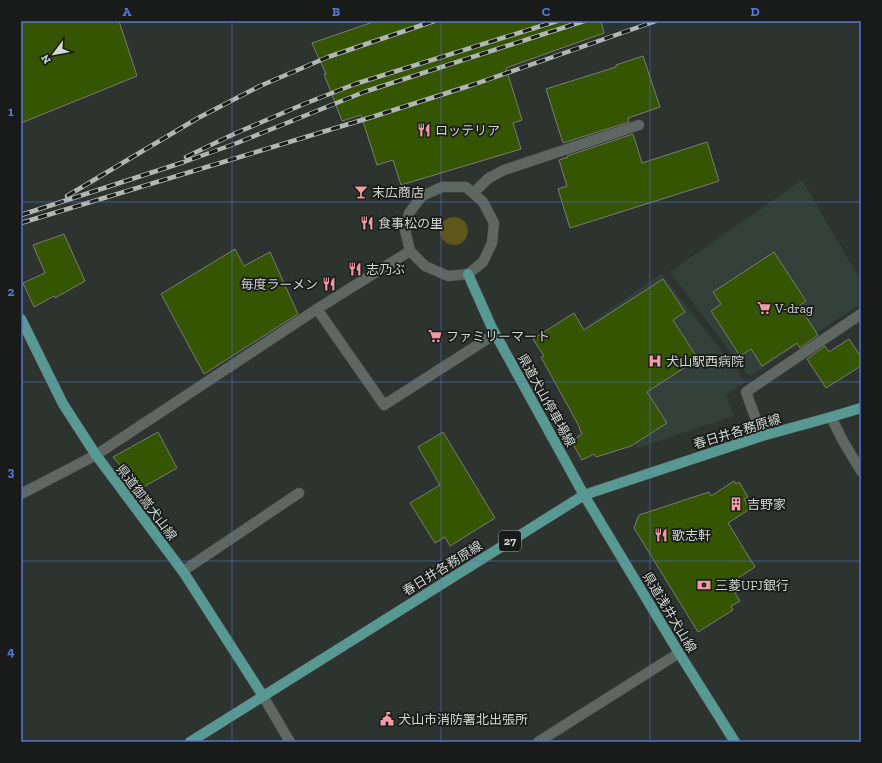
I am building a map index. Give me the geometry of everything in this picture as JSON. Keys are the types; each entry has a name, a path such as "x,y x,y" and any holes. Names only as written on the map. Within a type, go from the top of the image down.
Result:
{"main road":[{"name":"県道犬山停車場線","path":"468,274 496,334 584,494"},
{"name":"県道御嵩犬山線","path":"21,319 63,404 96,455 183,571 263,696"},
{"name":"春日井各務原線","path":"190,742 584,494 762,436 861,408"},
{"name":"県道浅井犬山線","path":"584,494 679,653 735,742"}],"street":[{"path":"473,193 489,178 504,170 639,125"},
{"path":"442,187 466,187 483,202 494,223 492,243 483,262 468,274 448,276 425,266 410,250 405,230 409,213 422,196 442,187"},
{"path":"21,494 96,455 317,309 410,250"},
{"path":"317,309 384,405 496,334"},
{"path":"762,436 746,392 861,314"},
{"path":"831,417 842,441 861,471"},
{"path":"183,571 299,493"},
{"path":"538,742 679,653"},
{"path":"263,696 290,742"}],"shaded area":[{"name":"V-drag","path":"802,180 861,281 861,304 749,377 670,272"},
{"path":"454,217 464,221 468,231 464,241 454,245 444,241 440,231 444,221"},
{"name":"犬山駅西病院","path":"661,274 746,382 726,395 734,416 637,448 567,340"}],"building":[{"path":"21,21 119,21 137,76 21,123"},
{"path":"376,21 601,21 604,33 506,68 522,120 513,123 521,149 401,185 393,160 377,165 361,115 342,121 324,74 326,74 312,43"},
{"path":"643,56 660,107 628,118 629,122 563,143 546,89 616,67 616,65"},
{"path":"633,134 642,163 707,142 719,181 570,228 558,189 567,186 559,160"},
{"path":"64,234 85,281 55,298 54,296 34,307 23,283 45,273 33,245"},
{"path":"235,249 244,266 270,252 298,314 204,374 161,294"},
{"path":"774,252 806,301 799,306 818,335 800,348 797,343 762,366 751,349 740,356 711,311 721,304 713,292"},
{"name":"犬山駅西病院","path":"663,279 685,312 673,320 698,359 647,392 667,423 631,446 596,457 594,454 582,460 571,441 582,434 580,428 541,357 544,356 533,339 574,313 584,330"},
{"path":"849,339 861,357 861,366 826,388 807,359 825,346 829,352"},
{"path":"158,432 177,468 140,489 113,457"},
{"path":"443,432 495,518 450,546 445,537 435,543 410,503 440,485 418,447"},
{"path":"734,481 736,484 739,482 748,497 744,499 750,509 728,523 755,567 732,582 738,591 735,593 740,601 731,606 733,610 698,632 634,528 639,515 709,492 711,496"}],"railway":[{"path":"67,196 198,118 260,86 328,57 434,21"},
{"path":"186,157 236,133 355,84 557,21"},
{"path":"21,215 184,162 237,143 364,92 584,21"},
{"path":"21,223 372,117 475,84 656,21"}],"place":[{"name":"ロッテリア","path":"424,130"},
{"name":"末広商店","path":"361,192"},
{"name":"食事松の里","path":"367,223"},
{"name":"志乃ぶ","path":"355,269"},
{"name":"毎度ラーメン","path":"329,284"},
{"name":"V-drag","path":"764,308"},
{"name":"ファミリーマート","path":"435,336"},
{"name":"犬山駅西病院","path":"655,361"},
{"name":"吉野家","path":"736,504"},
{"name":"歌志軒","path":"661,535"},
{"name":"三菱UFJ銀行","path":"704,585"},
{"name":"犬山市消防署北出張所","path":"387,719"}]}
